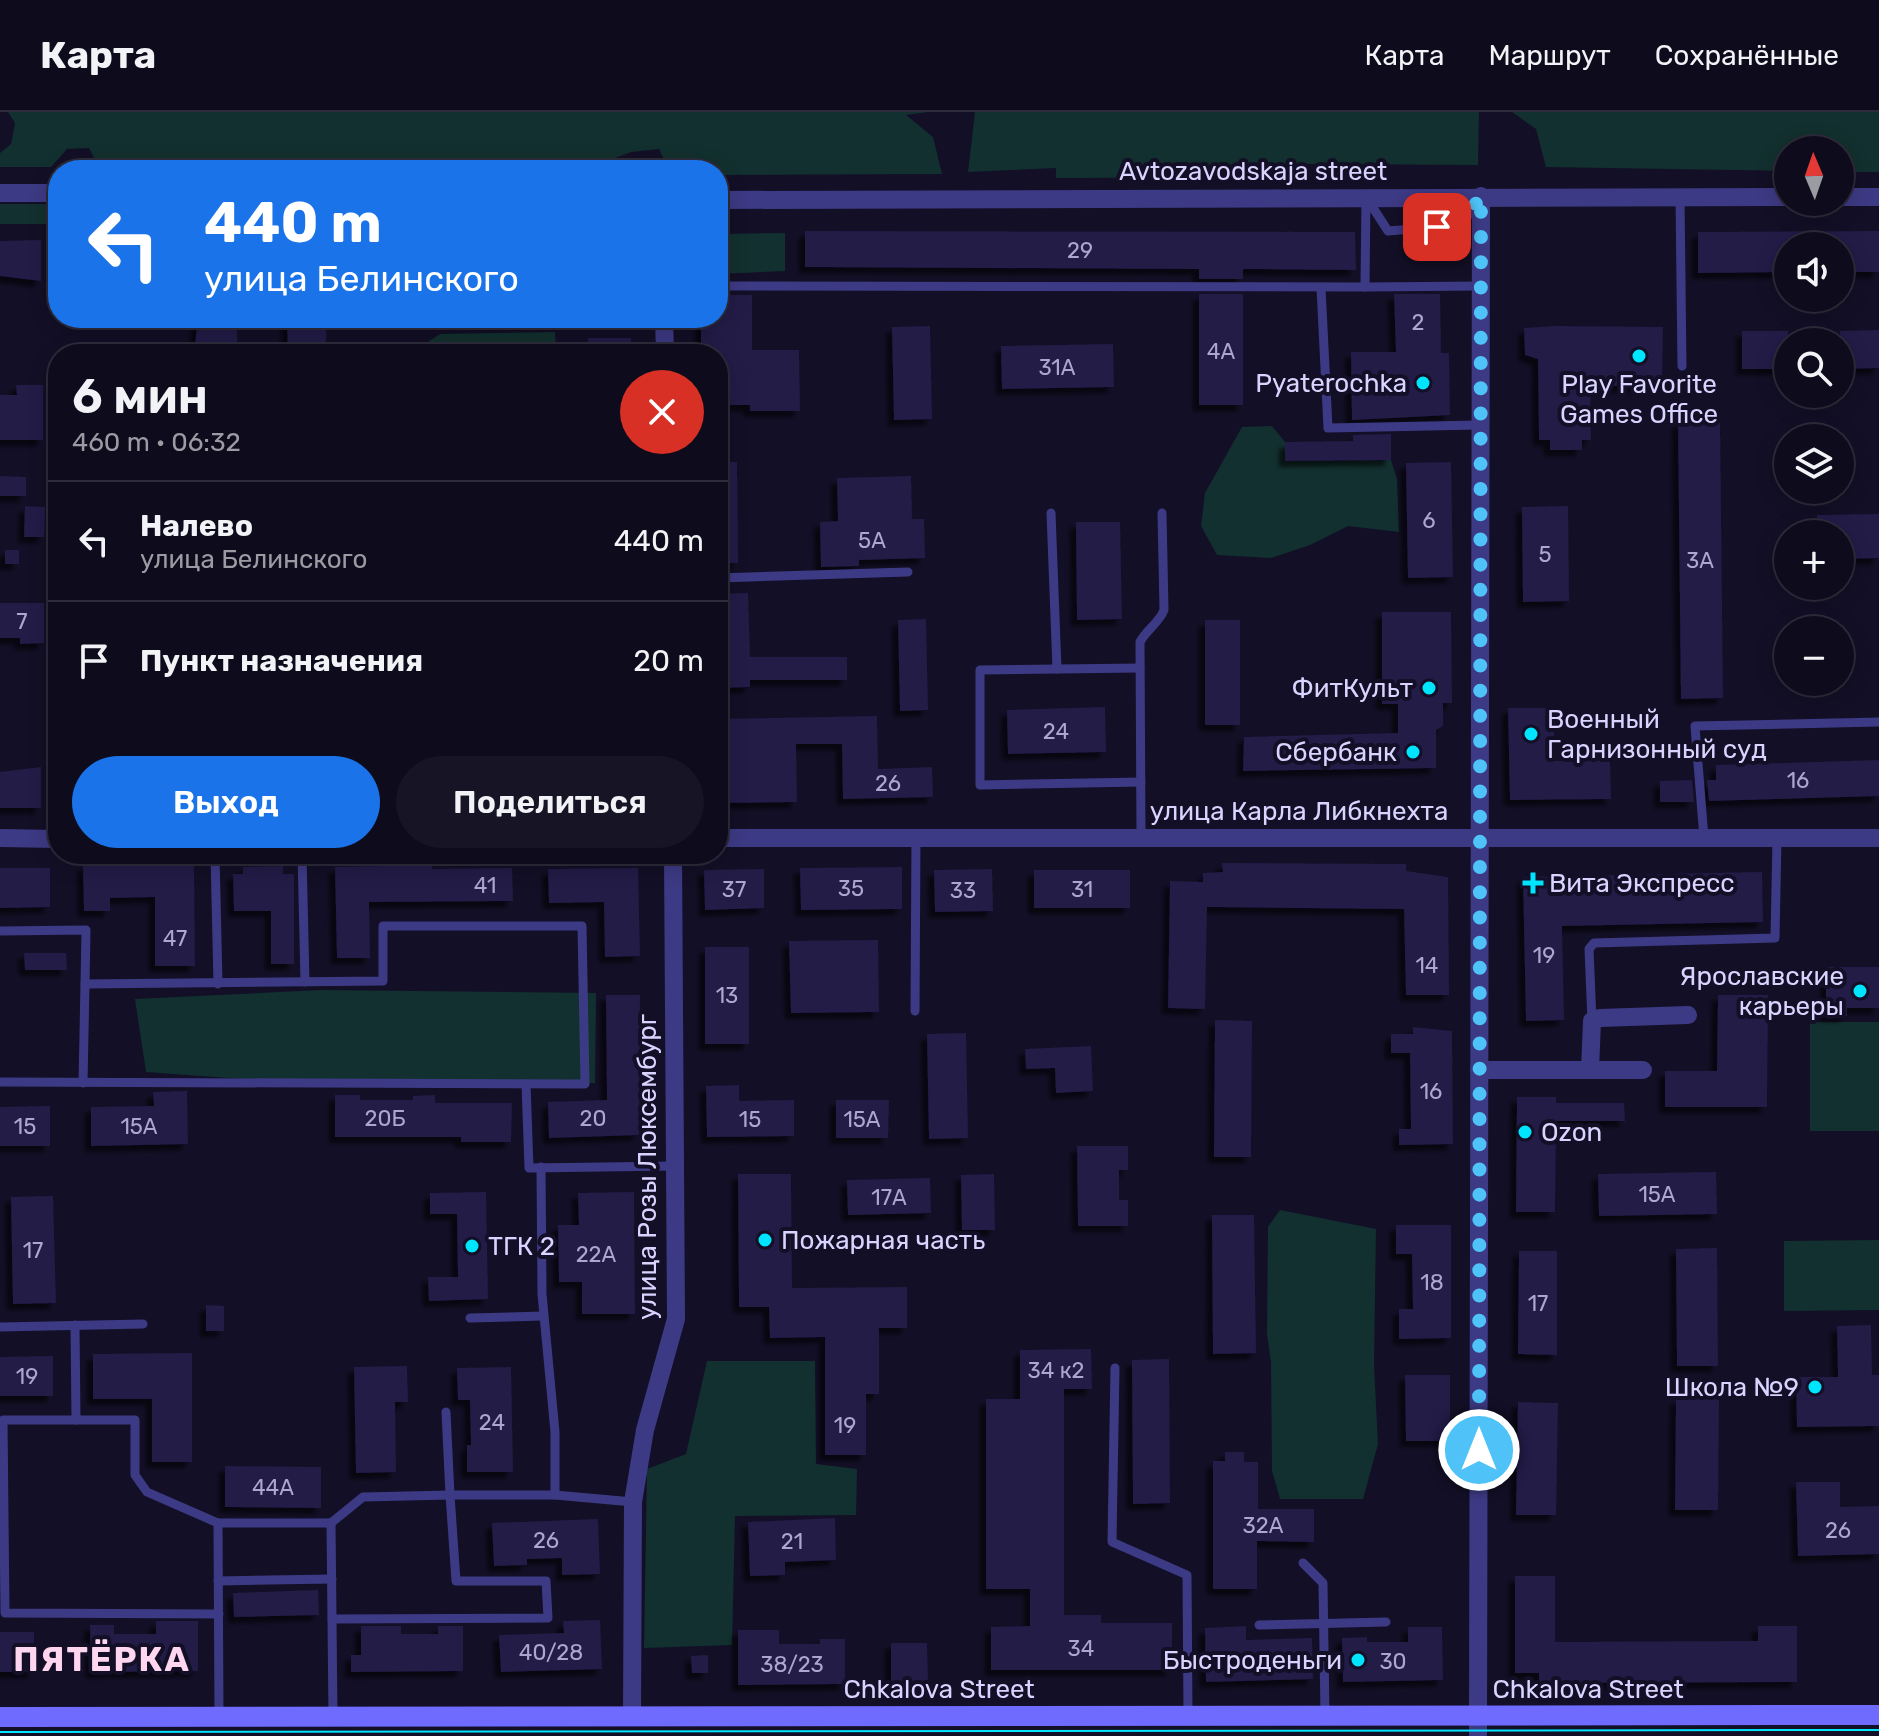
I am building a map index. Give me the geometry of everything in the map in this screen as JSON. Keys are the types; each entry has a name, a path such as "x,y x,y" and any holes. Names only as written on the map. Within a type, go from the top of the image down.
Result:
{"main road":[{"name":"Chkalova Street","path":"0,1717 1879,1715"}],"street":[{"path":"0,193 48,193"},
{"path":"1478,1736 1481,196"},
{"name":"Avtozavodskaja street","path":"728,200 1774,197"},
{"path":"1854,197 1879,197"},
{"name":"улица Карла Либкнехта","path":"728,838 916,835 1879,838"},
{"path":"0,838 48,839"},
{"name":"улица Розы Люксембург","path":"632,1716 633,1502 645,1430 676,1319 673,864"},
{"path":"1590,1070 1592,1021 1600,1018 1688,1015"},
{"path":"1479,1070 1643,1070"}],"lane":[{"path":"1366,197 1388,231 1462,225 1481,196"},
{"path":"1365,287 1366,197"},
{"path":"1680,197 1682,366"},
{"path":"728,286 1480,286"},
{"path":"1321,288 1328,428 1480,425"},
{"path":"1051,513 1057,669"},
{"path":"1141,836 1140,642 1145,632 1161,619 1164,610 1162,513"},
{"path":"728,578 908,572"},
{"path":"1140,668 980,670 980,785 1141,782"},
{"path":"1704,838 1695,726 1879,722"},
{"path":"915,1011 916,835"},
{"path":"1592,1021 1589,949 1594,943 1775,938 1777,838"},
{"path":"215,864 218,984"},
{"path":"302,864 305,982"},
{"path":"0,1082 585,1084 582,926 383,926 383,981 85,984"},
{"path":"0,931 86,930 83,1083"},
{"path":"526,1084 529,1168 675,1166"},
{"path":"541,1167 543,1316 555,1432 555,1495"},
{"path":"470,1318 543,1316"},
{"path":"0,1327 143,1324"},
{"path":"75,1325 76,1420"},
{"path":"1115,1368 1112,1542 1187,1575 1188,1715"},
{"path":"332,1619 548,1618 546,1581 456,1581 446,1412"},
{"path":"219,1614 5,1613 1,1420 135,1420 135,1475 147,1492 218,1523 331,1523 363,1497 555,1495 633,1502"},
{"path":"218,1523 219,1716"},
{"path":"331,1523 333,1716"},
{"path":"1303,1563 1323,1583 1325,1715"},
{"path":"218,1581 332,1579"},
{"path":"1259,1625 1386,1622"}],"green space":[{"path":"8,112 928,112 906,115 933,137 942,174 728,175 728,160 664,160 659,149 631,152 610,160 95,160 89,148 67,149 57,160 48,160 48,167 0,167 0,153 11,144 15,123"},
{"path":"975,112 1479,112 1478,165 1305,164 1304,177 1056,178 1056,168 968,172"},
{"path":"1512,112 1879,112 1879,172 1854,172 1854,136 1774,136 1774,171 1546,167 1536,129"},
{"path":"0,204 48,204 48,224 0,224"},
{"path":"785,233 785,271 728,274 728,234"},
{"path":"555,332 556,344 425,344 440,334"},
{"path":"1272,426 1285,442 1286,461 1391,460 1397,479 1399,532 1348,526 1310,545 1271,558 1217,555 1201,526 1205,493 1242,427"},
{"path":"321,990 596,993 595,1083 297,1083 146,1072 135,999"},
{"path":"1810,1022 1879,1022 1879,1131 1810,1131"},
{"path":"1280,1210 1376,1229 1374,1365 1378,1444 1363,1499 1280,1499 1272,1471 1271,1362 1267,1335 1268,1227"},
{"path":"1879,1240 1879,1310 1784,1311 1784,1241"},
{"path":"707,1361 815,1361 816,1464 857,1469 856,1515 735,1516 732,1645 644,1648 647,1469 686,1454"}],"building":[{"path":"805,231 1355,232 1356,270 1243,269 1243,279 1199,279 1199,269 805,267"},
{"path":"1879,231 1879,272 1854,272 1854,232 1774,232 1774,272 1698,273 1698,232"},
{"path":"41,240 41,281 0,276 0,241"},
{"path":"1199,294 1243,294 1243,405 1199,405"},
{"path":"1394,294 1440,294 1441,353 1449,353 1450,415 1352,420 1351,352 1396,352"},
{"path":"728,295 752,295 752,350 799,350 800,411 750,411 750,405 728,405 728,344 701,344 701,328 728,328"},
{"path":"930,326 932,419 894,420 892,327"},
{"path":"1663,327 1662,386 1590,386 1591,440 1582,440 1582,450 1550,450 1550,440 1539,440 1538,359 1525,355 1524,328"},
{"path":"197,328 237,328 237,344 195,344"},
{"path":"287,328 326,328 326,344 288,344"},
{"path":"1879,330 1879,368 1854,369 1854,331"},
{"path":"1742,331 1774,331 1774,369 1742,369"},
{"path":"588,338 631,338 631,344 588,344"},
{"path":"1113,344 1114,387 1002,389 1001,346"},
{"path":"16,385 43,385 43,440 0,440 0,395 17,395"},
{"path":"1678,422 1720,422 1723,698 1681,699"},
{"path":"1391,434 1391,460 1285,461 1285,442 1353,441 1353,435"},
{"path":"728,462 737,462 738,563 728,563"},
{"path":"1451,462 1453,577 1408,578 1406,463"},
{"path":"0,476 26,477 26,496 0,496"},
{"path":"911,476 912,519 924,519 925,558 859,560 859,566 821,567 820,522 838,521 837,478"},
{"path":"25,506 45,507 44,537 24,537"},
{"path":"1568,506 1569,601 1523,602 1522,507"},
{"path":"1879,514 1879,558 1854,559 1854,520 1817,520 1817,515"},
{"path":"1076,522 1120,522 1122,619 1077,620"},
{"path":"5,550 19,550 19,564 5,564"},
{"path":"748,593 750,657 847,657 847,680 750,680 750,687 728,688 728,594"},
{"path":"0,603 44,603 44,643 20,644 20,638 0,638"},
{"path":"1382,612 1451,612 1452,703 1443,703 1443,726 1436,730 1436,768 1243,771 1244,737 1398,733 1398,704 1382,704"},
{"path":"926,619 928,710 900,711 898,620"},
{"path":"1205,620 1240,620 1240,725 1205,725"},
{"path":"1105,707 1106,752 1008,754 1007,710"},
{"name":"Военный Гарнизонный суд","path":"1508,708 1554,708 1554,761 1610,760 1611,799 1510,800"},
{"path":"877,716 878,769 932,767 933,797 843,799 842,744 796,744 797,802 728,803 728,719"},
{"path":"1879,760 1879,796 1709,801 1707,780 1716,780 1716,765"},
{"path":"41,767 41,808 0,808 0,772"},
{"path":"1692,780 1694,802 1660,802 1660,781"},
{"path":"1222,863 1406,864 1406,871 1448,877 1449,995 1406,995 1404,909 1207,907 1205,1009 1168,1008 1170,881 1203,882 1203,873 1223,872"},
{"path":"194,864 195,966 155,966 155,897 110,898 110,911 84,911 83,865"},
{"path":"432,865 432,869 512,868 513,901 369,902 370,958 337,958 335,867"},
{"path":"283,866 283,874 294,874 294,964 271,964 271,911 234,911 233,874 243,874 243,867"},
{"path":"902,867 902,909 801,910 800,868"},
{"path":"0,868 50,868 50,907 0,908"},
{"path":"638,868 640,956 605,957 604,902 549,903 548,869"},
{"path":"764,869 764,908 705,910 704,870"},
{"path":"992,869 993,911 935,912 934,870"},
{"path":"1034,870 1130,870 1130,908 1034,908"},
{"path":"1762,872 1763,922 1562,926 1564,1020 1526,1021 1523,877"},
{"path":"878,940 879,1012 791,1013 789,941"},
{"path":"705,947 749,947 749,1044 705,1044"},
{"path":"24,953 66,953 67,970 25,970"},
{"path":"1826,967 1879,967 1879,1008 1847,1008 1847,1016 1826,1016"},
{"path":"606,995 640,995 639,1135 549,1138 548,1102 607,1100"},
{"path":"1718,995 1768,995 1767,1107 1665,1107 1665,1071 1717,1071"},
{"path":"1215,1020 1252,1021 1251,1157 1214,1157"},
{"path":"1413,1027 1452,1031 1453,1144 1399,1145 1399,1129 1411,1129 1410,1053 1391,1053 1391,1034 1413,1034"},
{"path":"966,1033 968,1138 929,1139 927,1034"},
{"path":"1091,1046 1093,1091 1056,1093 1055,1068 1026,1069 1025,1049"},
{"path":"739,1085 739,1101 794,1100 794,1136 707,1137 706,1086"},
{"path":"187,1091 188,1144 91,1146 91,1107 154,1106 153,1092"},
{"path":"335,1095 360,1095 360,1100 413,1100 413,1096 435,1095 435,1103 512,1103 511,1142 461,1142 461,1137 335,1137"},
{"path":"1517,1097 1556,1097 1556,1103 1624,1103 1625,1121 1556,1121 1555,1212 1516,1212"},
{"path":"836,1100 889,1100 888,1138 836,1138"},
{"path":"50,1106 50,1146 0,1146 0,1107"},
{"path":"1077,1146 1128,1146 1128,1170 1119,1170 1119,1200 1128,1200 1128,1226 1078,1226"},
{"path":"1716,1172 1717,1214 1599,1216 1598,1174"},
{"path":"738,1174 791,1174 792,1288 907,1287 907,1328 879,1328 879,1394 866,1394 866,1455 825,1455 825,1337 770,1338 769,1307 739,1307"},
{"path":"994,1174 995,1230 962,1230 961,1175"},
{"path":"930,1178 931,1213 848,1215 847,1180"},
{"name":"ТГК 2","path":"486,1192 488,1299 429,1301 428,1277 458,1277 457,1214 430,1214 430,1193"},
{"path":"634,1192 635,1314 582,1314 582,1282 559,1282 558,1225 579,1225 578,1193"},
{"path":"53,1196 56,1303 13,1304 11,1197"},
{"path":"1212,1215 1254,1215 1256,1353 1213,1354"},
{"path":"1396,1225 1451,1225 1451,1338 1399,1339 1399,1309 1413,1309 1412,1254 1396,1254"},
{"path":"1717,1248 1718,1366 1677,1366 1676,1249"},
{"path":"1519,1251 1557,1251 1557,1355 1518,1354"},
{"path":"206,1305 224,1306 224,1331 206,1331"},
{"path":"1871,1325 1872,1375 1879,1375 1879,1426 1797,1427 1796,1377 1838,1377 1837,1326"},
{"path":"1091,1349 1092,1389 1064,1389 1064,1615 1101,1615 1101,1623 1172,1623 1172,1670 991,1670 991,1627 1030,1626 1030,1589 986,1589 986,1399 1020,1399 1020,1350"},
{"path":"192,1353 192,1462 152,1462 152,1399 93,1399 93,1354"},
{"path":"53,1356 53,1396 0,1396 0,1357"},
{"path":"1169,1359 1170,1503 1133,1504 1132,1360"},
{"path":"407,1366 408,1402 395,1402 396,1472 356,1473 354,1367"},
{"path":"511,1367 513,1472 467,1472 467,1445 471,1445 470,1400 458,1400 457,1368"},
{"path":"1405,1375 1450,1375 1450,1441 1406,1441"},
{"path":"1676,1399 1719,1399 1718,1510 1675,1510"},
{"path":"1518,1402 1558,1403 1556,1515 1516,1515"},
{"path":"1225,1452 1244,1452 1244,1462 1258,1462 1258,1509 1314,1509 1314,1542 1257,1541 1257,1589 1213,1589 1213,1461 1225,1461"},
{"path":"225,1466 321,1467 321,1508 225,1507"},
{"path":"1796,1482 1840,1482 1840,1507 1879,1506 1879,1554 1798,1556"},
{"path":"835,1518 836,1560 785,1562 785,1575 750,1576 748,1522"},
{"path":"598,1519 600,1574 562,1575 562,1558 527,1559 527,1565 494,1566 492,1523"},
{"path":"1515,1576 1555,1576 1555,1642 1758,1641 1758,1626 1797,1626 1797,1682 1539,1683 1539,1673 1515,1673"},
{"path":"318,1590 319,1615 234,1617 233,1593"},
{"path":"600,1620 602,1669 501,1672 499,1635 564,1633 563,1621"},
{"path":"156,1621 198,1621 198,1671 91,1672 90,1625 114,1625 114,1634 156,1634"},
{"path":"361,1626 401,1626 401,1634 438,1634 438,1626 463,1626 463,1671 351,1672 351,1655 361,1655"},
{"path":"1246,1626 1246,1640 1312,1638 1313,1679 1206,1682 1205,1628"},
{"path":"1408,1627 1442,1627 1443,1680 1343,1682 1342,1638 1367,1637 1367,1642 1408,1642"},
{"path":"738,1630 779,1630 779,1644 820,1644 820,1639 845,1639 845,1684 738,1685"},
{"path":"0,1632 34,1632 34,1672 0,1672"},
{"path":"891,1643 927,1643 928,1682 891,1682"},
{"path":"708,1655 708,1673 692,1673 691,1656"}],"tram line":[{"path":"0,1732 1879,1730"}],"place":[{"name":"Play Favorite Games Office","path":"1639,356"},
{"name":"Pyaterochka","path":"1423,383"},
{"name":"ФитКульт","path":"1429,688"},
{"name":"Военный Гарнизонный суд","path":"1531,734"},
{"name":"Сбербанк","path":"1413,752"},
{"name":"Вита Экспресс","path":"1533,883"},
{"name":"Ярославские карьеры","path":"1860,991"},
{"name":"Ozon","path":"1525,1132"},
{"name":"Пожарная часть","path":"765,1240"},
{"name":"ТГК 2","path":"472,1246"},
{"name":"Школа №9","path":"1815,1387"},
{"name":"Быстроденьги","path":"1358,1660"}],"district":[{"name":"ПЯТЁРКА","path":"102,1659"}],"route":[{"path":"1437,227 1462,225 1481,196 1479,1450"}]}
